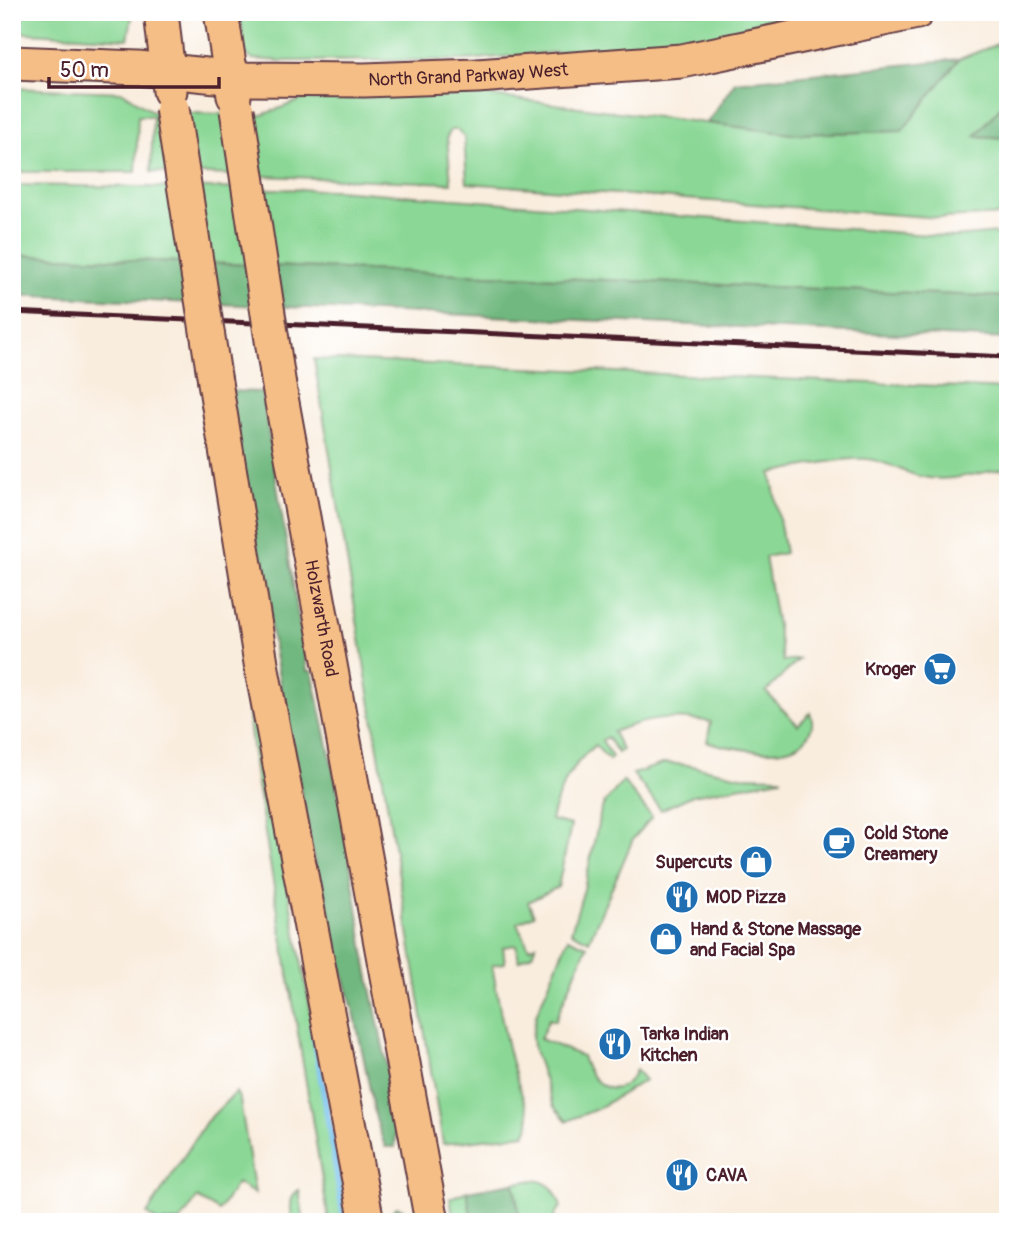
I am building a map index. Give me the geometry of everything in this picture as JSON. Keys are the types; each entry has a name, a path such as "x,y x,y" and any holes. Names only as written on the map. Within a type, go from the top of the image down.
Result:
{"main road":[{"name":"North Grand Parkway West","path":"12,63 167,70 231,78 377,80 477,76 682,61 918,12"},
{"path":"162,18 172,107 263,675 367,1222"},
{"name":"Holzwarth Road","path":"222,20 279,386 432,1222"}],"green space":[{"path":"12,12 133,12 128,39 12,32"},
{"path":"240,12 848,12 745,33 639,49 637,45 465,60 282,61 252,59 244,53"},
{"path":"1008,40 1008,98 975,136 1008,138 1008,215 941,218 467,183 464,137 458,130 451,130 447,137 451,183 151,172 153,116 138,116 136,172 12,172 12,88 123,92 153,112 262,115 304,99 476,94 792,134 902,131 959,59"},
{"path":"959,59 902,131 792,134 707,123 735,82"},
{"path":"1008,98 1008,138 975,136"},
{"path":"12,185 336,190 955,237 1008,232 1008,297 12,255"},
{"path":"12,255 1008,297 1008,339 12,295"},
{"path":"314,359 1008,389 1008,468 954,478 933,478 874,460 856,459 771,473 785,553 765,557 783,661 799,659 766,692 798,725 810,713 811,728 802,742 777,751 747,750 707,742 711,722 661,719 613,732 622,750 618,753 607,737 602,740 612,757 609,760 595,745 572,770 557,798 551,820 571,825 558,887 528,902 534,915 517,923 529,948 536,945 532,954 519,961 516,945 503,947 505,963 492,965 509,1052 529,1115 529,1126 525,1134 443,1144"},
{"path":"230,391 262,392 307,671 312,671 341,806 365,958 397,1116 395,1147 385,1147 376,1119 355,1016 321,896 280,683"},
{"path":"246,666 350,1222 329,1222 256,778"},
{"path":"665,763 741,776 781,779 693,795 661,810 633,774"},
{"path":"623,781 652,817 633,839 589,941 571,932 584,889 601,810"},
{"path":"568,938 587,946 555,1021 549,1019 540,1039 582,1056 591,1075 606,1087 622,1087 636,1070 645,1080 597,1109 567,1121 554,1107 533,1047 532,1036 536,1015"},
{"path":"236,1092 240,1100 255,1194 237,1183 219,1211 197,1198 180,1222 158,1222 147,1214 206,1122"},
{"path":"535,1180 549,1186 557,1197 561,1207 553,1222 520,1222 514,1183"},
{"path":"514,1183 520,1222 472,1222 467,1191"},
{"path":"299,1190 304,1222 292,1222 292,1200"},
{"path":"467,1191 472,1222 454,1222 450,1198"},
{"path":"397,1207 403,1209 411,1222 389,1222 393,1210"}],"waterway":[{"path":"313,1027 345,1222"}],"railway":[{"path":"12,312 1008,357"}],"place":[{"name":"Kroger","path":"940,669"},
{"name":"Cold Stone Creamery","path":"839,843"},
{"name":"Supercuts","path":"756,862"},
{"name":"MOD Pizza","path":"682,897"},
{"name":"Hand & Stone Massage and Facial Spa","path":"666,939"},
{"name":"Tarka Indian Kitchen","path":"615,1044"},
{"name":"CAVA","path":"682,1175"}]}
